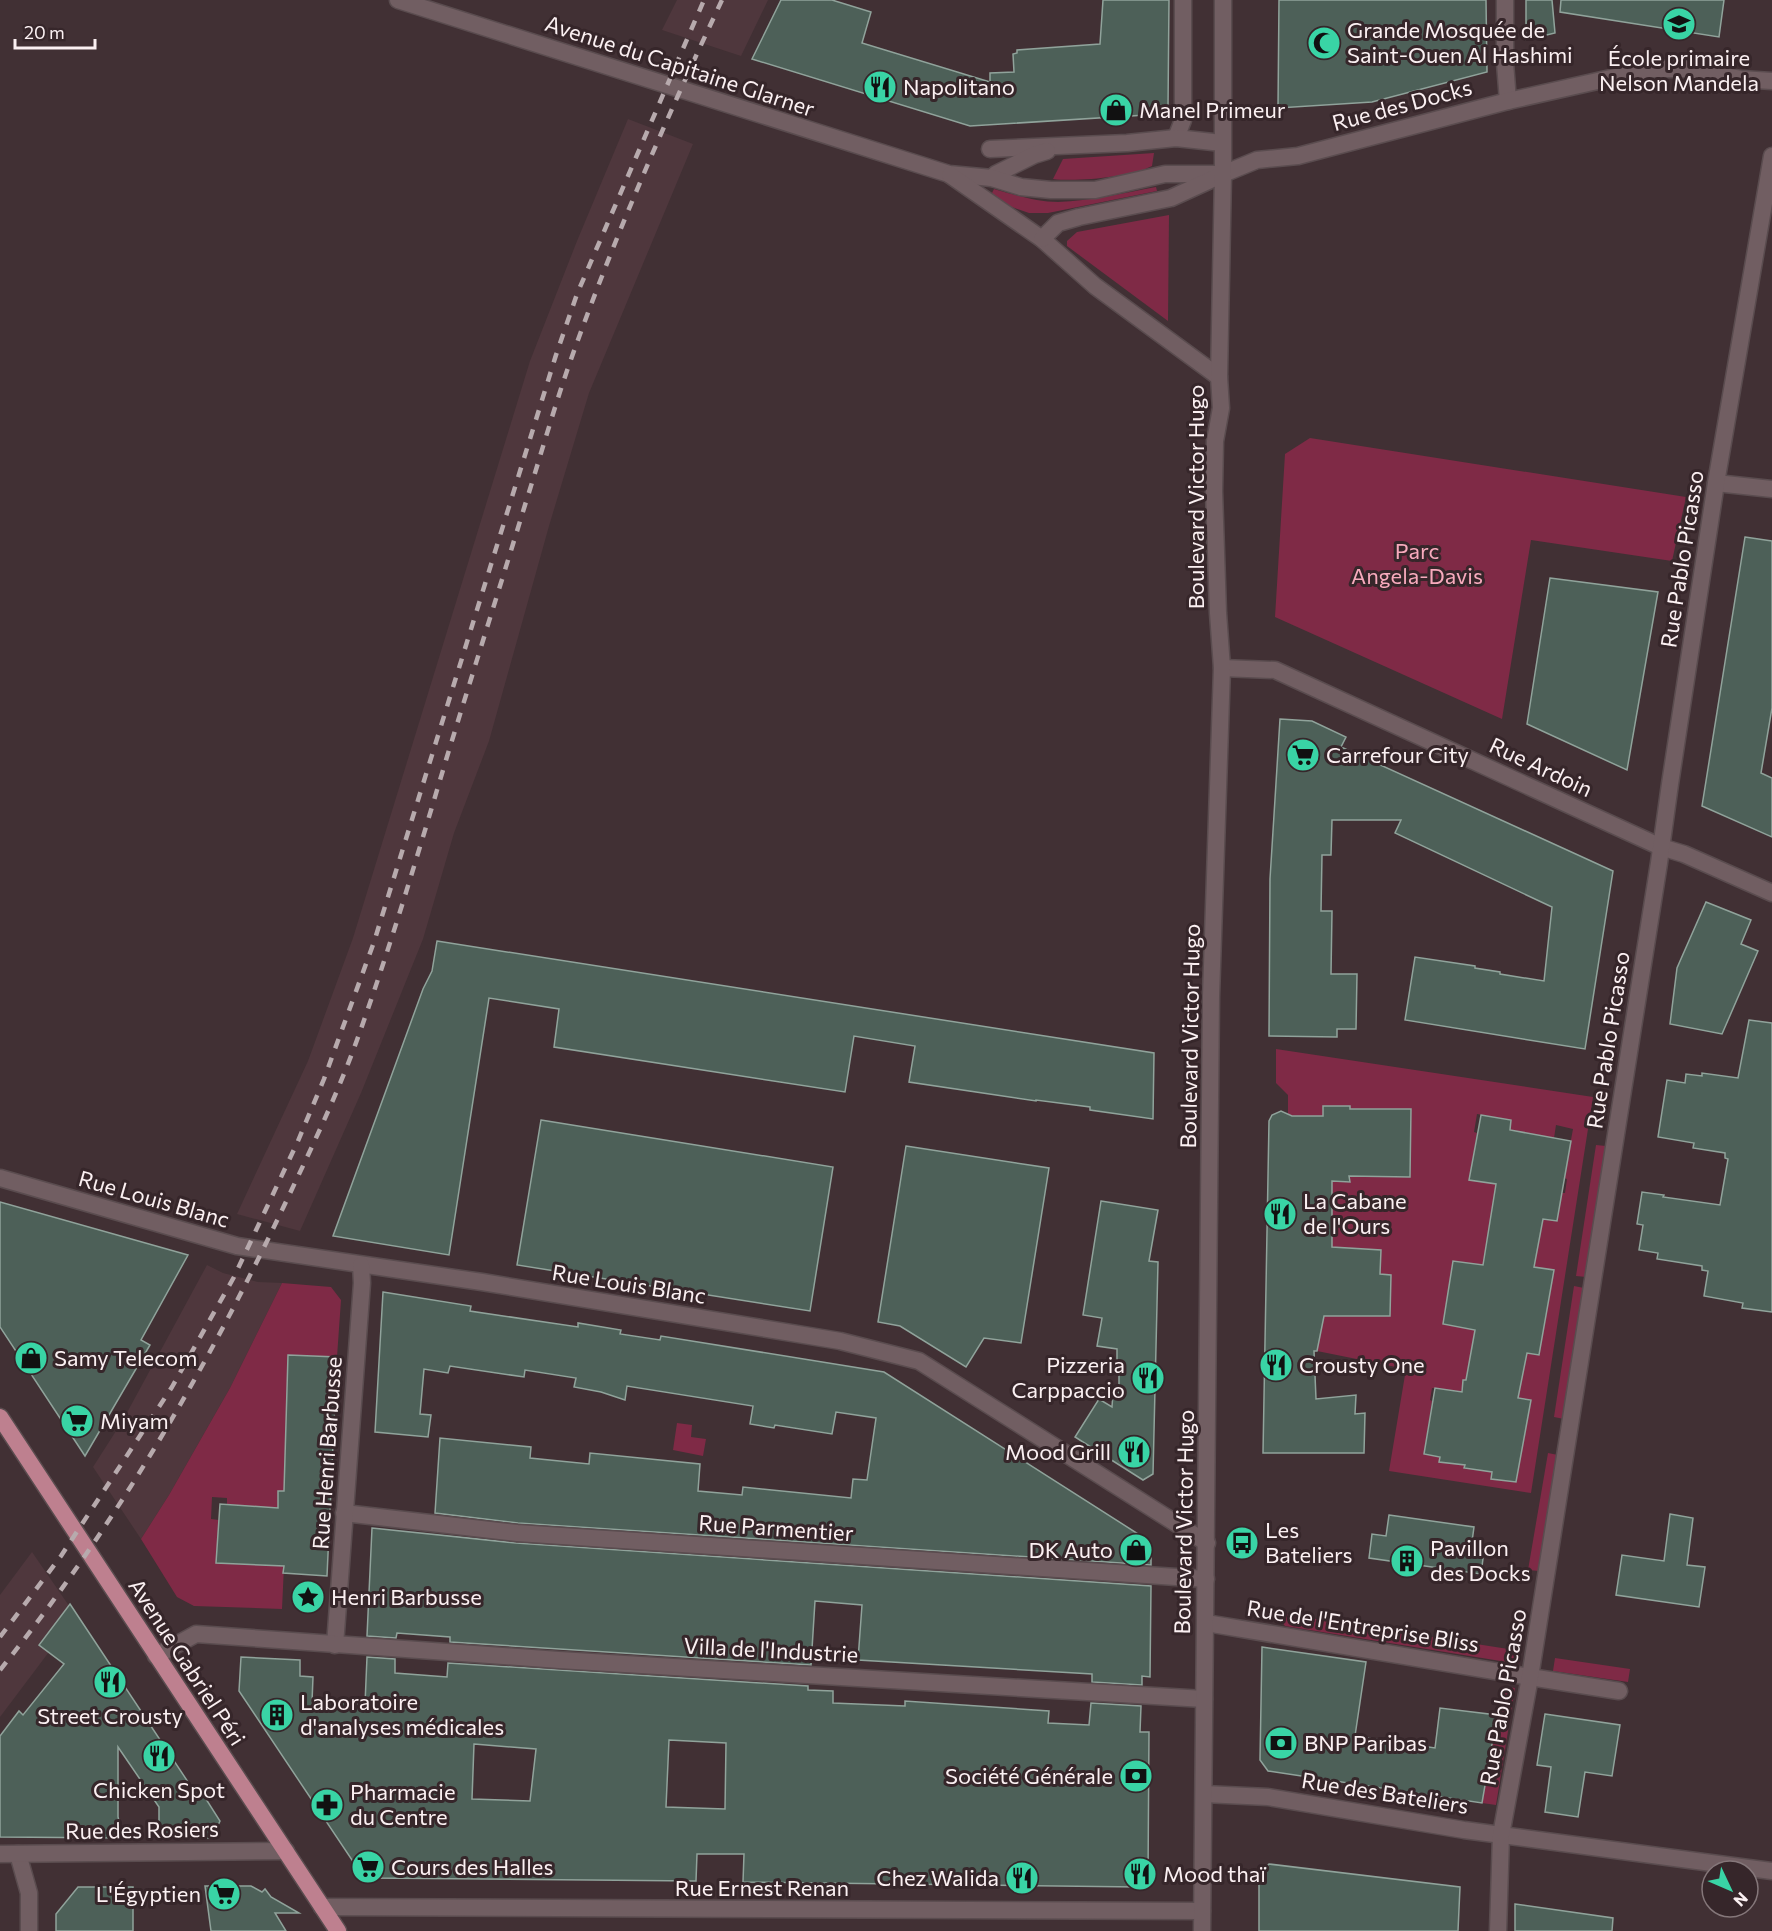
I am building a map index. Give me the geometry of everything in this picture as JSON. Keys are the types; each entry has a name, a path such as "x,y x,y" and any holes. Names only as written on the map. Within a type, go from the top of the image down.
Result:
{"main road":[{"name":"Avenue Gabriel Péri","path":"0,1417 338,1931"}],"street":[{"name":"Avenue du Capitaine Glarner","path":"398,0 949,174"},
{"path":"1176,138 1183,120 1183,0"},
{"name":"Boulevard Victor Hugo","path":"1202,1931 1211,996 1222,668 1214,491 1215,441 1221,408 1219,377 1223,174 1223,0"},
{"path":"1505,0 1505,63 1509,101"},
{"name":"Rue des Docks","path":"1042,239 1058,224 1079,217 1171,198 1257,160 1298,156 1509,101 1651,69 1684,69 1772,81"},
{"path":"990,149 1127,143 1176,138 1222,143"},
{"path":"992,178 1034,155 1065,145"},
{"name":"Rue Pablo Picasso","path":"1498,1931 1501,1834 1530,1677 1716,483 1772,156"},
{"path":"949,174 992,178 1021,187 1051,190 1095,190 1165,174 1223,174"},
{"path":"949,174 1042,239 1095,286 1219,377"},
{"path":"1716,483 1772,489"},
{"name":"Rue Ardoin","path":"1222,668 1275,670 1661,847 1684,854 1772,893"},
{"name":"Rue Louis Blanc","path":"0,1178 237,1246 494,1284 840,1341 919,1361 1207,1543"},
{"name":"Rue Henri Barbusse","path":"335,1645 362,1265"},
{"name":"Rue Parmentier","path":"344,1513 518,1533 1206,1580"},
{"name":"Rue de l'Entreprise Bliss","path":"1206,1623 1619,1691"},
{"name":"Villa de l'Industrie","path":"156,1656 196,1634 335,1645 1204,1699"},
{"name":"Rue des Bateliers","path":"1204,1794 1268,1797 1501,1834 1772,1871"},
{"name":"Rue des Rosiers","path":"0,1854 286,1851"},
{"path":"18,1854 28,1893 29,1931"},
{"name":"Rue Ernest Renan","path":"322,1907 1202,1911"}],"shaded area":[{"path":"677,0 768,0 741,56 662,30"},
{"path":"628,119 693,144 589,393 489,741 454,833 423,939 361,1093 300,1231 237,1214 308,1061 353,938 530,361"},
{"path":"207,1265 223,1273 258,1282 282,1283 230,1388 141,1539 93,1467 123,1420"},
{"path":"32,1552 76,1616 0,1717 0,1595"}],"green space":[{"path":"1154,153 1152,166 1143,170 1118,176 1089,179 1053,179 1063,159"},
{"path":"1156,187 1157,191 1048,213 1029,213 1009,206 992,193 994,189 1018,196 1058,202"},
{"path":"1169,215 1168,321 1067,246 1067,241 1077,232"},
{"name":"Parc Angela-Davis","path":"1310,438 1686,497 1672,561 1531,540 1502,719 1275,617 1285,454"},
{"path":"1276,1049 1593,1097 1531,1493 1389,1471 1406,1369 1317,1351 1317,1327 1320,1316 1390,1316 1391,1275 1380,1274 1332,1256 1332,1181 1349,1182 1349,1176 1410,1177 1411,1109 1384,1109 1350,1115 1350,1106 1324,1106 1323,1116 1288,1116 1288,1095 1276,1083","holes":["1477,1114 1511,1120 1510,1130 1554,1138 1556,1125 1573,1129 1564,1178 1567,1179 1565,1193 1562,1193 1543,1219 1534,1267 1554,1271 1539,1355 1527,1353 1518,1398 1531,1401 1516,1482 1492,1479 1492,1472 1465,1468 1465,1465 1439,1462 1440,1457 1424,1454 1432,1388 1448,1390 1460,1403 1475,1330 1443,1324 1453,1261 1483,1265 1496,1184 1469,1180 1477,1133 1474,1132"]},
{"path":"1596,1145 1606,1146 1586,1277 1576,1276"},
{"path":"282,1283 331,1287 341,1300 337,1357 289,1355 284,1491 278,1491 278,1508 227,1505 227,1498 212,1497 211,1519 219,1520 216,1563 284,1566 282,1609 194,1606 177,1597 141,1539 230,1388"},
{"path":"1574,1286 1584,1288 1564,1419 1554,1417"},
{"path":"677,1423 692,1425 691,1437 706,1439 703,1456 673,1450"},
{"path":"1548,1453 1558,1455 1539,1571 1528,1570"},
{"path":"1265,1611 1521,1651 1519,1664 1285,1626 1279,1618 1265,1616"},
{"path":"1555,1658 1630,1669 1628,1682 1553,1671"},
{"path":"1502,1686 1515,1688 1496,1805 1482,1803"}],"building":[{"path":"781,0 832,0 871,12 862,43 990,82 990,73 1014,72 1013,54 1017,53 1017,50 1100,44 1103,0 1169,0 1168,108 1162,114 970,126 752,59"},
{"path":"1279,0 1486,0 1487,72 1372,102 1278,108"},
{"path":"1526,0 1552,0 1555,33 1526,40"},
{"name":"École primaire Nelson Mandela","path":"1561,0 1724,0 1719,37 1560,12"},
{"path":"1745,537 1772,541 1772,708 1761,773 1772,778 1772,837 1702,806"},
{"path":"1550,578 1658,592 1627,770 1527,724"},
{"path":"1280,719 1312,721 1346,737 1341,747 1613,871 1585,1049 1405,1020 1415,957 1475,966 1475,968 1500,972 1500,974 1544,981 1552,907 1395,833 1401,820 1332,820 1331,855 1322,855 1321,911 1332,911 1331,974 1357,974 1356,1029 1337,1029 1337,1037 1269,1036 1270,879"},
{"path":"1706,902 1751,920 1741,944 1758,951 1722,1034 1670,1024 1677,968"},
{"path":"437,941 1154,1053 1153,1119 1090,1110 1090,1107 909,1082 915,1046 854,1036 845,1092 554,1047 559,1009 489,998 449,1255 333,1236 423,989 432,971"},
{"path":"1749,1020 1772,1023 1772,1312 1742,1308 1743,1303 1704,1296 1708,1271 1702,1270 1702,1266 1657,1259 1658,1253 1639,1250 1643,1225 1637,1224 1642,1192 1720,1205 1728,1159 1725,1158 1725,1153 1693,1148 1694,1143 1658,1137 1667,1080 1685,1083 1686,1074 1702,1076 1702,1073 1738,1078"},
{"path":"1323,1106 1350,1106 1350,1109 1411,1109 1410,1177 1349,1176 1350,1182 1332,1181 1332,1247 1381,1250 1380,1274 1391,1275 1390,1316 1324,1316 1317,1351 1314,1351 1316,1399 1356,1395 1355,1414 1365,1413 1364,1453 1263,1453 1269,1121 1272,1115 1281,1111 1292,1116 1323,1116"},
{"path":"1481,1115 1511,1120 1510,1130 1571,1141 1557,1221 1543,1219 1534,1267 1554,1270 1539,1355 1527,1353 1518,1398 1531,1400 1516,1482 1491,1479 1492,1472 1464,1468 1465,1465 1439,1462 1440,1457 1424,1454 1435,1388 1462,1392 1475,1330 1443,1324 1453,1261 1483,1265 1496,1184 1469,1180"},
{"path":"541,1120 833,1167 810,1311 517,1265"},
{"path":"906,1146 1049,1168 1021,1343 984,1338 966,1367 900,1326 878,1322"},
{"path":"1101,1201 1158,1210 1149,1261 1158,1262 1153,1474 1143,1480 1075,1437 1099,1399 1112,1407 1113,1393 1119,1393 1117,1349 1097,1346 1102,1318 1083,1315"},
{"path":"0,1202 188,1255 141,1340 150,1345 85,1456 0,1327"},
{"path":"383,1292 471,1306 470,1311 578,1327 578,1323 621,1330 620,1334 660,1340 661,1336 884,1372 1146,1539 1151,1551 1151,1565 518,1523 435,1513 440,1438 531,1447 530,1458 589,1464 590,1453 700,1464 698,1491 742,1495 743,1487 851,1498 853,1479 867,1480 876,1418 836,1412 832,1434 775,1425 774,1428 750,1424 753,1406 627,1386 625,1400 601,1392 574,1387 576,1378 525,1370 524,1377 450,1366 448,1373 424,1369 420,1414 431,1415 428,1437 375,1432"},
{"path":"288,1355 337,1357 327,1576 283,1573 284,1566 216,1563 220,1504 278,1508 278,1491 284,1491"},
{"path":"1670,1514 1693,1518 1687,1565 1705,1567 1699,1607 1616,1595 1622,1555 1664,1561"},
{"path":"1389,1515 1474,1527 1471,1549 1484,1551 1481,1574 1369,1558 1372,1534 1386,1536"},
{"path":"372,1528 516,1543 1151,1586 1150,1677 1142,1676 1142,1685 1092,1682 1092,1674 858,1660 862,1605 815,1601 811,1665 450,1642 450,1637 397,1633 396,1638 367,1636"},
{"path":"70,1604 194,1791 199,1788 220,1821 212,1838 159,1838 159,1807 118,1747 118,1817 123,1838 0,1837 0,1736 19,1711 23,1715 64,1664 39,1645"},
{"path":"1262,1647 1366,1662 1355,1736 1435,1748 1440,1708 1497,1715 1482,1803 1268,1771 1260,1760"},
{"path":"241,1657 300,1660 300,1676 313,1677 312,1702 365,1704 367,1657 395,1659 395,1673 447,1677 448,1663 808,1686 808,1690 833,1691 833,1703 905,1706 905,1701 1049,1711 1048,1723 1089,1725 1091,1703 1141,1706 1140,1732 1149,1732 1148,1878 1139,1887 743,1882 744,1854 697,1854 696,1881 369,1878 360,1872 239,1691","holes":["669,1740 726,1743 725,1809 666,1807","474,1744 536,1749 530,1801 472,1799"]},
{"path":"1545,1714 1620,1725 1612,1776 1585,1772 1578,1817 1545,1812 1551,1767 1537,1765"},
{"path":"1269,1864 1460,1887 1458,1931 1259,1931 1259,1874"},
{"path":"205,1886 251,1886 262,1892 265,1889 271,1897 299,1913 275,1913 286,1931 211,1931"},
{"path":"78,1887 133,1887 133,1931 56,1931 56,1914"},
{"path":"1515,1904 1613,1918 1612,1931 1515,1931"}],"railway":[{"path":"0,1637 61,1556 172,1387 234,1277 298,1141 324,1079 374,942 556,355 577,294 704,0"},
{"path":"0,1670 42,1616 119,1505 189,1389 253,1269 331,1104 357,1040 392,936 569,365 641,180 722,0"}],"place":[{"name":"École primaire Nelson Mandela","path":"1679,24"},
{"name":"Grande Mosquée de Saint-Ouen Al Hashimi","path":"1324,43"},
{"name":"Napolitano","path":"880,87"},
{"name":"Manel Primeur","path":"1116,110"},
{"name":"Carrefour City","path":"1303,755"},
{"name":"La Cabane de l'Ours","path":"1280,1214"},
{"name":"Samy Telecom","path":"31,1358"},
{"name":"Crousty One","path":"1276,1365"},
{"name":"Pizzeria Carppaccio","path":"1148,1378"},
{"name":"Miyam","path":"77,1421"},
{"name":"Mood Grill","path":"1134,1452"},
{"name":"Les Bateliers","path":"1242,1543"},
{"name":"DK Auto","path":"1136,1550"},
{"name":"Pavillon des Docks","path":"1407,1561"},
{"name":"Henri Barbusse","path":"308,1597"},
{"name":"Street Crousty","path":"110,1682"},
{"name":"Laboratoire d'analyses médicales","path":"277,1715"},
{"name":"BNP Paribas","path":"1281,1743"},
{"name":"Chicken Spot","path":"159,1756"},
{"name":"Société Générale","path":"1136,1776"},
{"name":"Pharmacie du Centre","path":"327,1805"},
{"name":"Cours des Halles","path":"368,1867"},
{"name":"Mood thaï","path":"1140,1874"},
{"name":"Chez Walida","path":"1022,1878"},
{"name":"L'Égyptien","path":"224,1894"}]}
